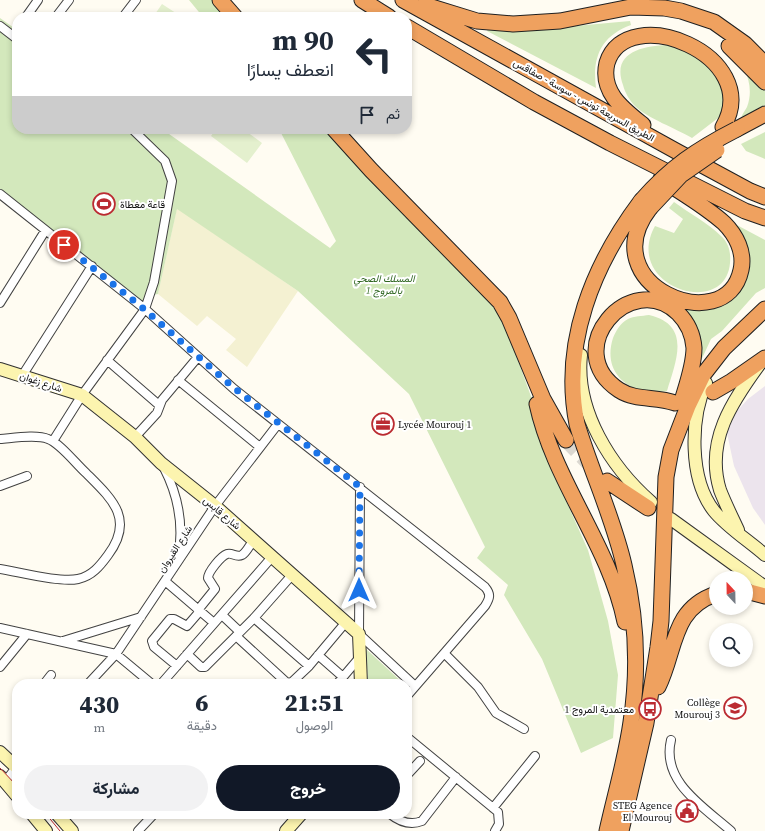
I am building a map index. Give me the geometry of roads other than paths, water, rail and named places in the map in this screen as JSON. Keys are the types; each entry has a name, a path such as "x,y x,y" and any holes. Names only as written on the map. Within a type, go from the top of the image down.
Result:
{"highway":[{"path":"220,0 231,12"},
{"path":"362,0 381,12"},
{"name":"الطريق السريعة تونس - سوسة - صفاقس","path":"403,0 678,157 765,197"},
{"path":"411,0 477,21 513,24 560,21 580,22 640,16 675,19 692,24 720,39 734,50 765,82"},
{"path":"560,21 630,7 651,7 681,11 714,22 729,31 765,64"},
{"path":"412,30 534,102 610,143 745,210 765,218"},
{"path":"678,157 626,111 612,95 607,85 606,73 608,60 614,49 626,39 639,33 653,30 682,33 706,41 726,54 735,64 741,80 742,95 738,107 730,121 734,131"},
{"path":"606,831 631,723 634,693 635,648 627,577 616,536 582,438 574,406 572,372 579,328 586,300 601,263 614,240 645,204 678,157 692,153 765,114"},
{"path":"610,143 714,215 731,232 736,240 742,259 740,276 733,288 717,299 704,303 677,299 650,282 638,265 634,244 645,204 670,186 693,166 723,146 734,131 765,125"},
{"path":"339,134 371,170 494,294 509,318 534,381 551,416 566,440"},
{"path":"585,330 588,354 592,368 599,380 610,391 626,401 643,405 668,405 675,403 628,395 613,385 602,371 596,353 599,334 610,316 621,308 641,301 662,303 681,316 692,335 693,356 673,434 666,477 660,621 650,699 621,831"},
{"path":"670,450 692,396 703,375 716,357 765,309"},
{"path":"713,392 764,359"},
{"path":"534,381 538,407 557,464 599,546 616,589 625,624 634,693"},
{"path":"607,481 650,505"},
{"path":"753,593 765,596"},
{"path":"650,699 662,678 676,633 683,618 699,602 709,597"}],"main road":[{"path":"586,300 581,375 592,420 601,442 616,466 650,505"},
{"path":"736,336 712,372 702,394 697,412 695,438 697,468 707,499 719,516 765,555"},
{"path":"739,532 719,484 718,448 721,430 728,412 764,359"},
{"name":"شارع زغوان","path":"0,369 82,395"},
{"name":"شارع قابس","path":"82,395 135,437 161,463 215,506 359,634"},
{"path":"671,519 765,587"},
{"path":"359,634 361,679"},
{"path":"0,752 12,763"},
{"path":"2,783 12,792"},
{"path":"36,819 46,831"},
{"path":"61,819 72,831"},
{"path":"286,831 297,819"}],"street":[{"path":"30,12 38,0"},
{"path":"60,12 69,0"},
{"path":"131,12 136,0"},
{"path":"0,26 12,32"},
{"path":"53,441 82,395 144,309 150,296 159,262 172,181 165,161 137,134"},
{"path":"0,194 144,309 198,357 278,424 360,487 485,587 489,592 490,598 485,606 445,654 412,690"},
{"path":"0,303 2,293 45,231"},
{"path":"22,376 92,266"},
{"path":"135,437 157,413 160,405 178,380 198,357"},
{"path":"107,360 160,405"},
{"path":"178,380 260,447"},
{"name":"شارع القيروان","path":"93,679 116,654 215,506 278,424"},
{"path":"0,439 40,437 53,441 108,495 116,505 120,520 118,539 114,548 96,570 77,579 40,576 0,569"},
{"path":"161,463 173,487 180,520 181,534 178,562"},
{"path":"0,486 27,476"},
{"path":"360,487 359,634 407,679"},
{"path":"176,666 154,647 152,641 170,619 174,618 186,626 214,589 208,578 210,570 225,554 229,553 237,556 242,555 254,540"},
{"path":"165,679 272,557"},
{"path":"186,654 201,667 205,667 254,618 292,575"},
{"path":"165,581 214,623"},
{"path":"222,615 238,634 283,679"},
{"path":"61,642 141,618"},
{"path":"254,618 309,666"},
{"path":"301,679 309,666 346,622"},
{"path":"0,628 116,654 146,679"},
{"path":"0,667 27,634"},
{"path":"445,654 478,687 496,713 503,719 512,720 524,728"},
{"path":"318,655 343,677 360,657"},
{"path":"48,679 51,675"},
{"path":"412,683 415,686"},
{"path":"671,740 668,751 670,763 679,784 731,831"},
{"path":"412,741 493,808 500,818 499,824 495,831"},
{"path":"493,808 535,756"},
{"path":"412,770 420,761"},
{"path":"2,783 12,772"},
{"path":"397,819 409,827 418,823 425,818 456,777"},
{"path":"138,831 149,819"}],"tunnel":[{"path":"566,440 593,468"}],"tram line":[{"path":"0,768 12,781"},
{"path":"50,819 60,831"}],"place":[{"name":"قاعة مغطاة","path":"104,204"},
{"name":"Lycée Mourouj 1","path":"383,424"},
{"name":"Collège Mourouj 3","path":"735,708"},
{"name":"معتمدية المروج 1","path":"650,709"},
{"name":"STEG Agence El Mourouj","path":"687,811"}],"park label":[{"name":"المسلك الصحي بالمروج 1","path":"384,284"}]}
